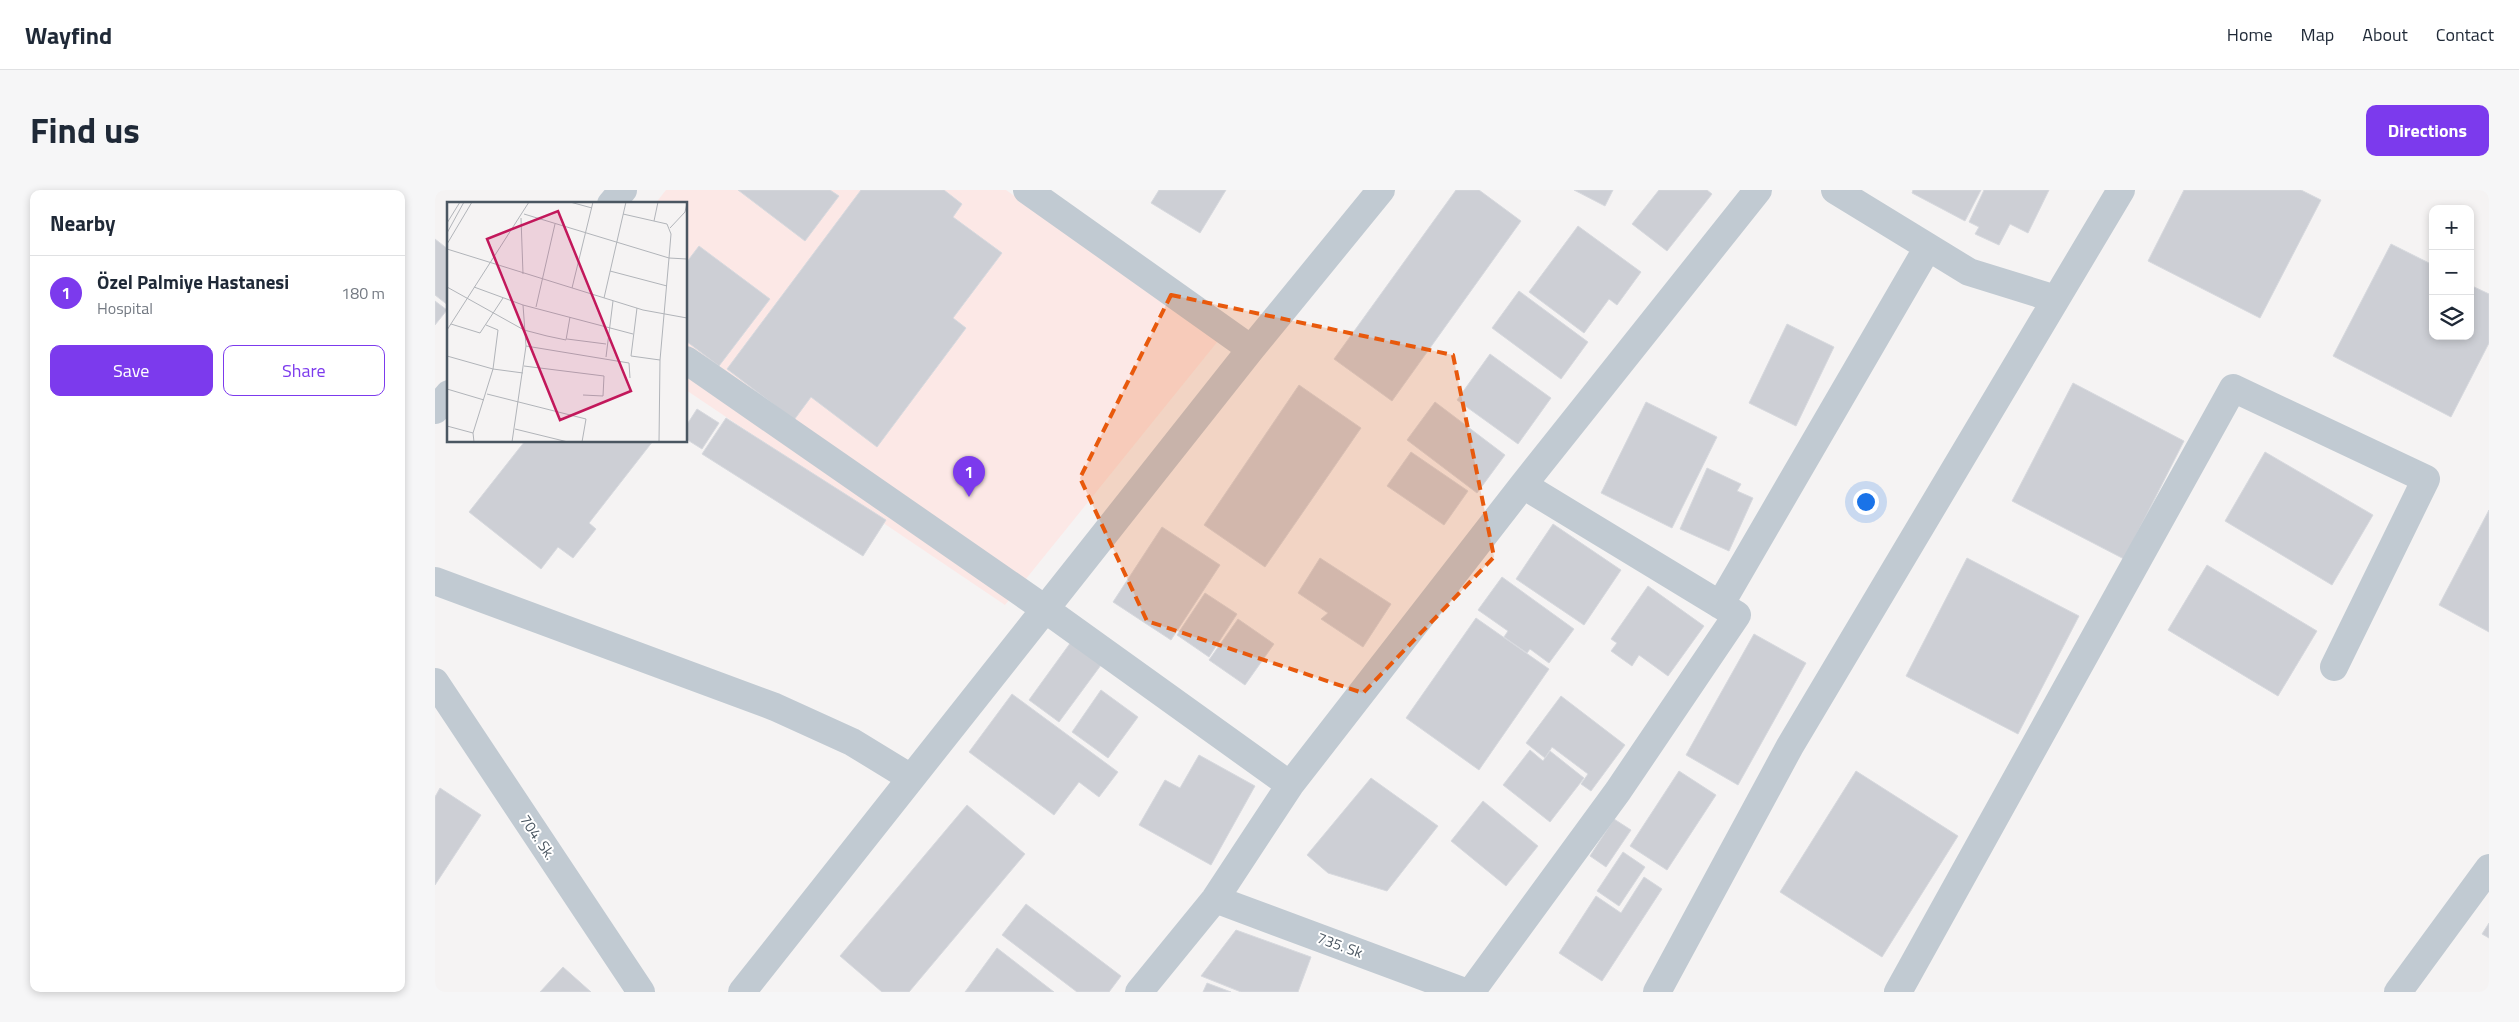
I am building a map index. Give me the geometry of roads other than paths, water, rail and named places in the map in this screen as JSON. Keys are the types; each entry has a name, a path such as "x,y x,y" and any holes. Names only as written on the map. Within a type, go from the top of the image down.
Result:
{"street":[{"path":"613,202 623,190"},
{"path":"1027,190 1251,349"},
{"path":"742,992 1251,349 1381,190"},
{"path":"1139,992 1215,899 1290,785 1523,485 1758,190"},
{"path":"1835,190 1969,272 2056,299"},
{"path":"1657,992 1790,746 2121,190"},
{"path":"1720,605 1928,247"},
{"path":"687,361 1045,609 1290,785"},
{"path":"1898,992 2233,388 2426,479 2334,667"},
{"path":"435,410 447,396"},
{"path":"1471,992 1618,791 1737,616 1523,485"},
{"path":"435,581 791,713 852,742 911,778"},
{"name":"704. Sk.","path":"435,682 641,992"},
{"path":"2398,992 2489,868"},
{"name":"735. Sk","path":"1215,899 1465,992"}],"place":[{"name":"Özel Palmiye Hastanesi","path":"969,497"}]}
